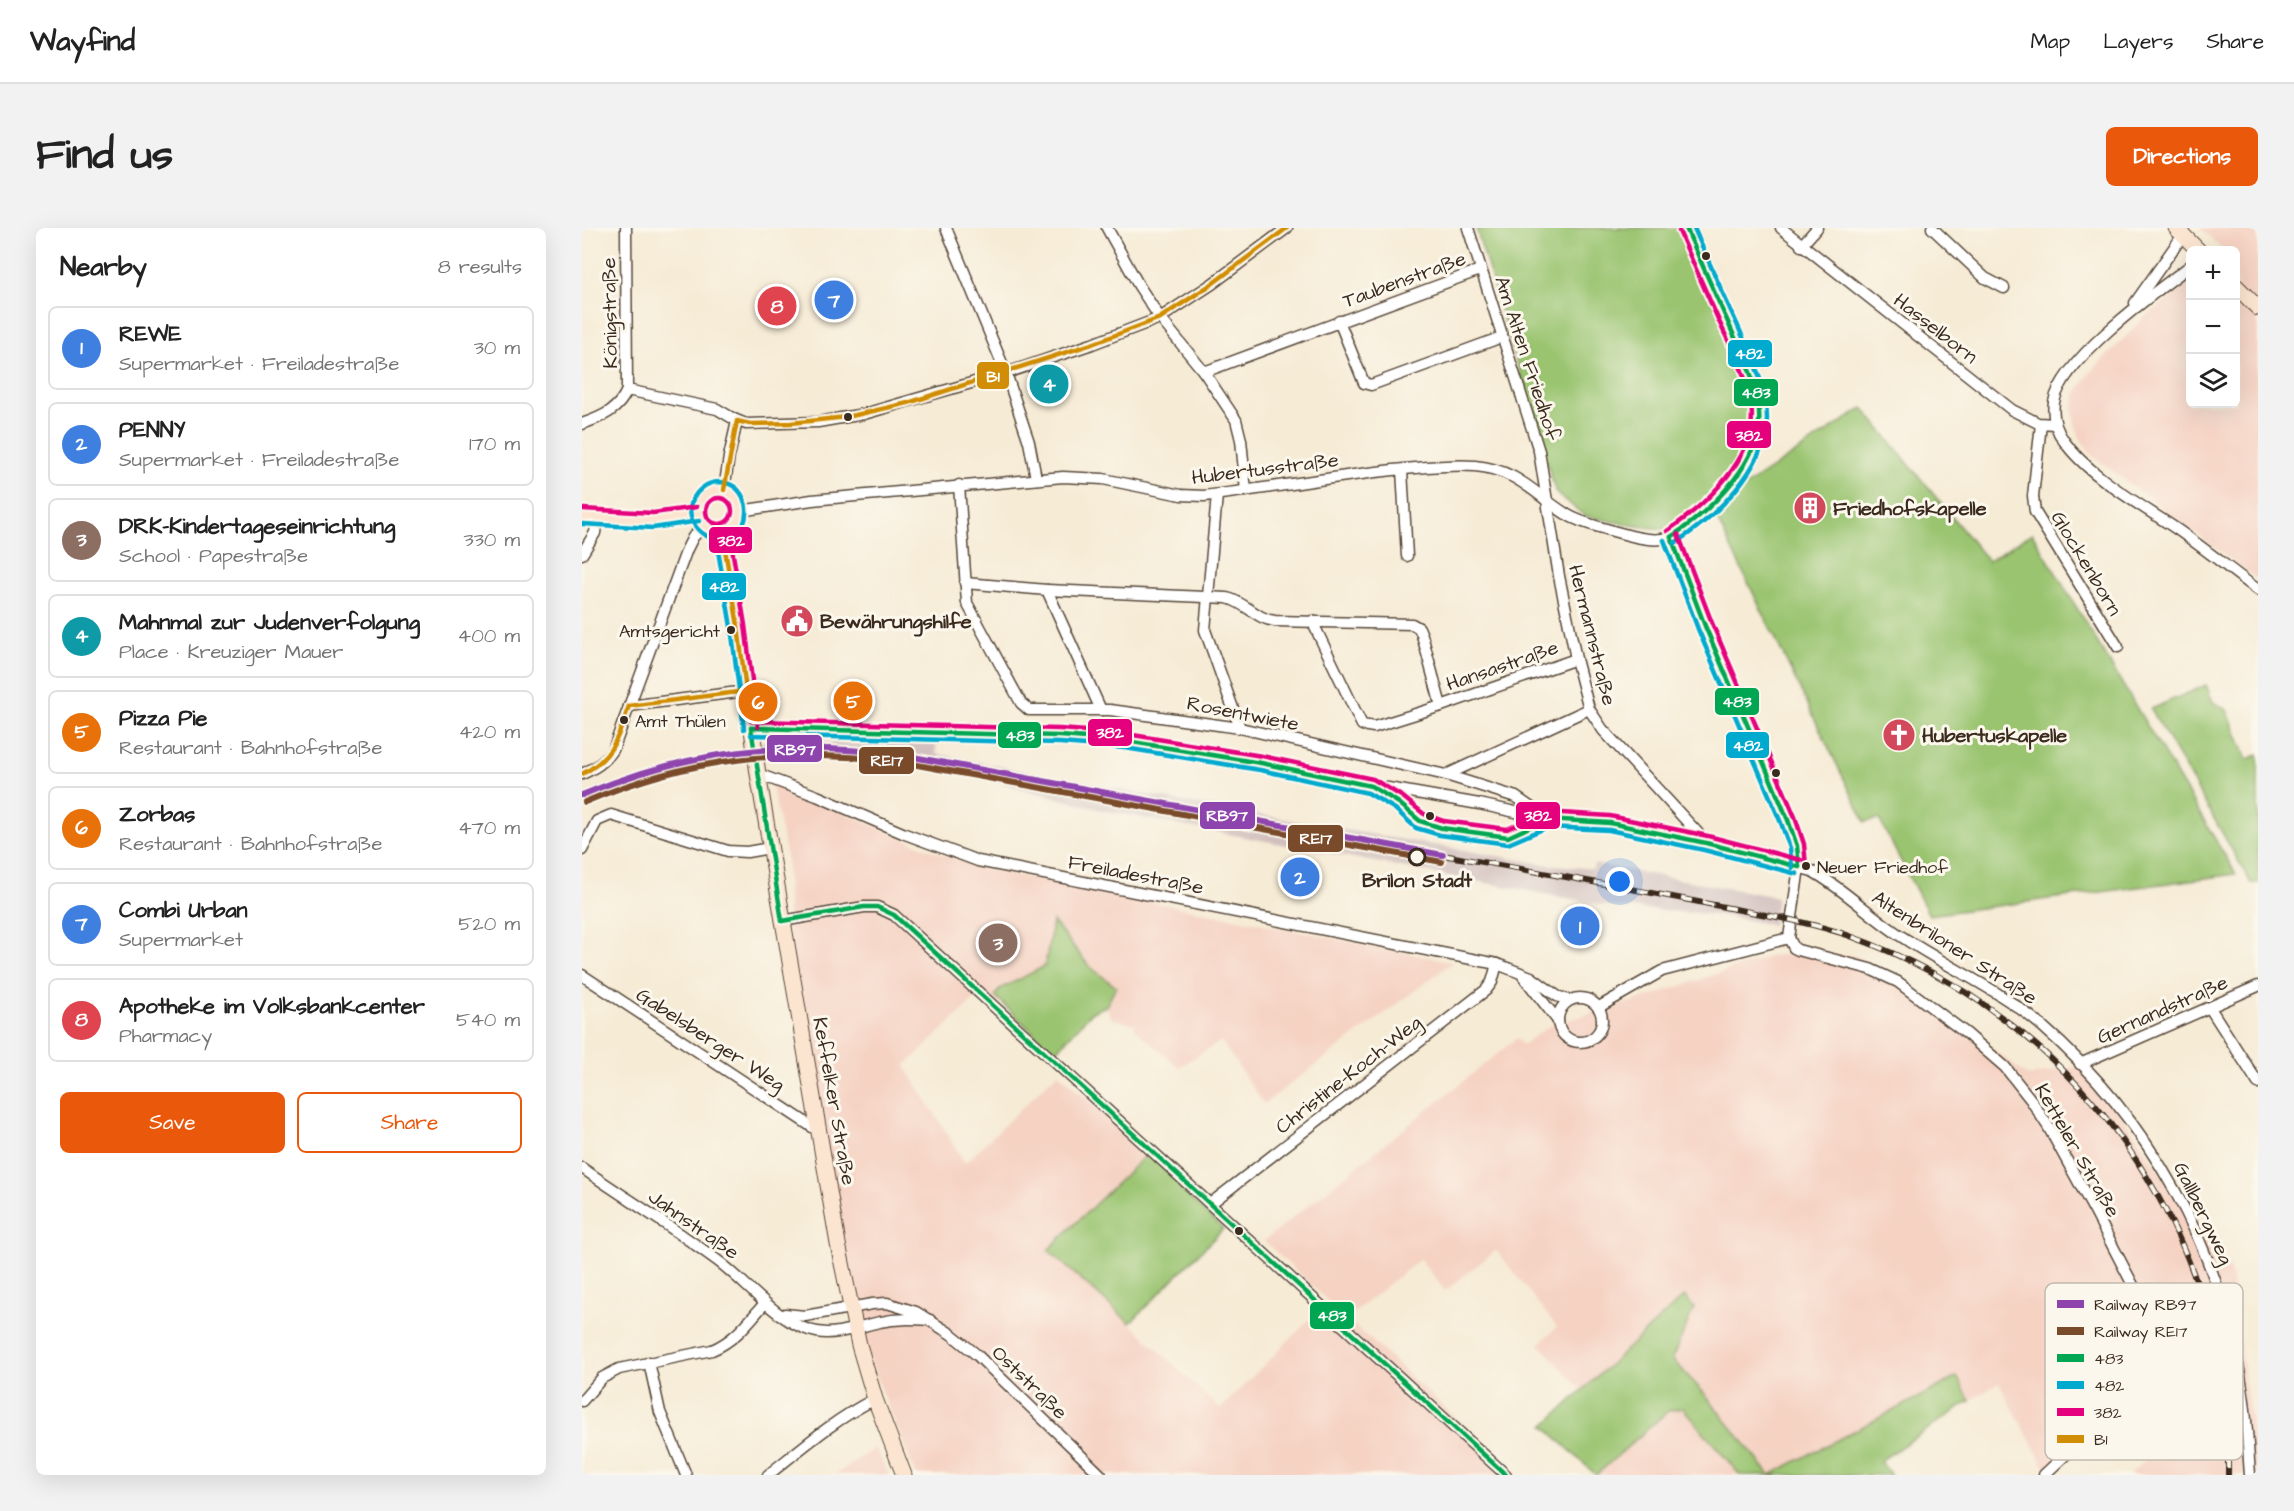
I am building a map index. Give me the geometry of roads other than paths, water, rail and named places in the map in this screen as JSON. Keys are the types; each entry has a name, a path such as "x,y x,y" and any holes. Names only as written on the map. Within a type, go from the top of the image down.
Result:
{"street":[{"name":"Königstraße","path":"627,228 627,390 717,409 737,421"},
{"path":"946,228 977,298 1006,373 1029,442 1036,478"},
{"path":"1107,228 1138,286 1160,318 1205,374 1236,420 1241,440 1246,491"},
{"path":"724,490 737,421 746,424 835,420 908,403 1092,344 1160,318 1212,284 1287,228"},
{"name":"Am Alten Friedhof","path":"1468,228 1539,451 1548,501"},
{"path":"1599,1007 1662,971 1789,939 1799,867 1797,846 1788,820 1705,627 1671,537 1720,496 1747,459 1756,439 1759,423 1759,402 1753,380 1686,228"},
{"name":"Hasselborn","path":"1781,228 2012,410 2041,424 2055,424"},
{"path":"1801,246 1817,228"},
{"path":"1932,228 1985,278 2004,288"},
{"path":"2130,310 2179,231 2195,246"},
{"path":"2186,269 2130,310 2064,379 2055,401 2055,424 2063,441 2085,463 2258,590"},
{"name":"Taubenstraße","path":"1205,374 1340,321 1480,270"},
{"path":"2240,291 2258,308"},
{"name":"Taubenstraße","path":"1340,321 1364,383 1371,385 1502,337"},
{"path":"582,424 610,412 621,402 627,390"},
{"name":"Glockenborn","path":"2041,424 2033,496 2035,512 2118,647"},
{"name":"Hubertusstraße","path":"740,511 812,500 1036,478 1103,479 1181,495 1217,495 1446,465 1484,467 1503,472 1522,481 1569,516 1593,525 1647,539 1671,537"},
{"path":"1402,470 1407,556"},
{"path":"959,485 964,583"},
{"path":"582,554 595,533 590,517 653,521 701,520 714,531 722,532 730,529 736,523 740,511 736,498 724,490 710,491 698,504 701,520 691,540 610,754 598,766 582,774"},
{"path":"1217,495 1207,596 1206,636 1240,728"},
{"name":"Hermannstraße","path":"1548,501 1558,576 1589,709 1603,729 1706,843"},
{"name":"Keffelker Straße","path":"722,532 782,921 850,1309 875,1399 904,1475"},
{"name":"Hansastraße","path":"964,583 1047,590 1207,596 1232,599 1270,620 1412,624 1419,628 1441,706"},
{"name":"Rosentwiete","path":"964,583 970,610 1021,703 1029,710 1101,710 1155,715 1240,728 1446,775 1516,797 1532,806 1542,818"},
{"path":"1047,590 1101,710"},
{"name":"Hansastraße","path":"1312,621 1362,725 1374,727 1576,659"},
{"path":"629,706 746,691"},
{"path":"1446,775 1589,709"},
{"name":"Altenbriloner Straße","path":"751,728 1112,739 1261,762 1376,787 1542,818 1610,823 1706,843 1799,867 1819,875 1885,926 2007,999 2040,1025 2080,1064"},
{"name":"Freiladestraße","path":"758,774 936,846 987,863 1497,963 1531,977 1557,996 1568,1000"},
{"path":"1376,787 1420,821 1442,828 1508,837 1542,818"},
{"path":"582,850 597,822 611,815 733,852 770,848"},
{"path":"782,921 864,907 877,907 888,912 950,966 1506,1475"},
{"name":"Ketteler Straße","path":"1789,939 1794,948 1798,950 1870,969 1898,982 2005,1067 2049,1128 2132,1283"},
{"name":"Christine-Koch-Weg","path":"1210,1204 1486,990 1492,982 1497,963"},
{"name":"Freiladestraße","path":"1519,972 1531,984 1558,1021"},
{"name":"Gabelsberger Weg","path":"582,975 820,1132"},
{"name":"Gernandstraße","path":"2080,1064 2258,986"},
{"path":"1588,999 1599,1007 1602,1014 1600,1030 1588,1041 1579,1042 1564,1036 1558,1021 1560,1009 1568,1000 1588,999"},
{"path":"2210,1008 2258,1083"},
{"name":"Gallbergweg","path":"2080,1064 2110,1095 2160,1164 2185,1207 2216,1283"},
{"name":"Jahnstraße","path":"582,1168 718,1261 745,1282 765,1303 801,1328 819,1332 855,1328"},
{"path":"583,1399 609,1373 649,1362 712,1350 726,1344 765,1303"},
{"name":"Oststraße","path":"850,1309 887,1303 902,1306 930,1320 976,1355 1101,1475"},
{"path":"782,1314 806,1316 850,1309"},
{"path":"855,1328 900,1319 930,1320"},
{"path":"649,1362 660,1412 686,1475"},
{"name":"Gallbergweg","path":"2243,1394 2250,1475"},
{"path":"768,1475 834,1423 875,1399"},
{"name":"Ketteler Straße","path":"2044,1475 2060,1460"}],"railway":[{"path":"1443,855 1800,922 1850,936 1932,973 2006,1021 2071,1079 2126,1145 2170,1219 2195,1283"},
{"path":"2227,1460 2228,1475"}],"rail line":[{"name":"RB97","path":"582,795 622,779 700,758 739,752 818,748 902,755 1443,855"},
{"name":"RE17","path":"585,802 625,786 702,765 779,756 859,758 901,762 1442,862"}],"place":[{"name":"Combi Urban","path":"834,300"},
{"name":"Apotheke im Volksbankcenter","path":"777,306"},
{"name":"Mahnmal zur Judenverfolgung","path":"1049,384"},
{"name":"Friedhofskapelle","path":"1810,508"},
{"name":"Bewährungshilfe","path":"797,621"},
{"name":"Amtsgericht","path":"731,630"},
{"name":"Pizza Pie","path":"853,701"},
{"name":"Zorbas","path":"758,702"},
{"name":"Amt Thülen","path":"624,720"},
{"name":"Hubertuskapelle","path":"1899,735"},
{"name":"Brilon Stadt","path":"1417,857"},
{"name":"Neuer Friedhof","path":"1806,866"},
{"name":"PENNY","path":"1300,877"},
{"name":"REWE","path":"1580,926"},
{"name":"DRK-Kindertageseinrichtung","path":"998,943"}]}
